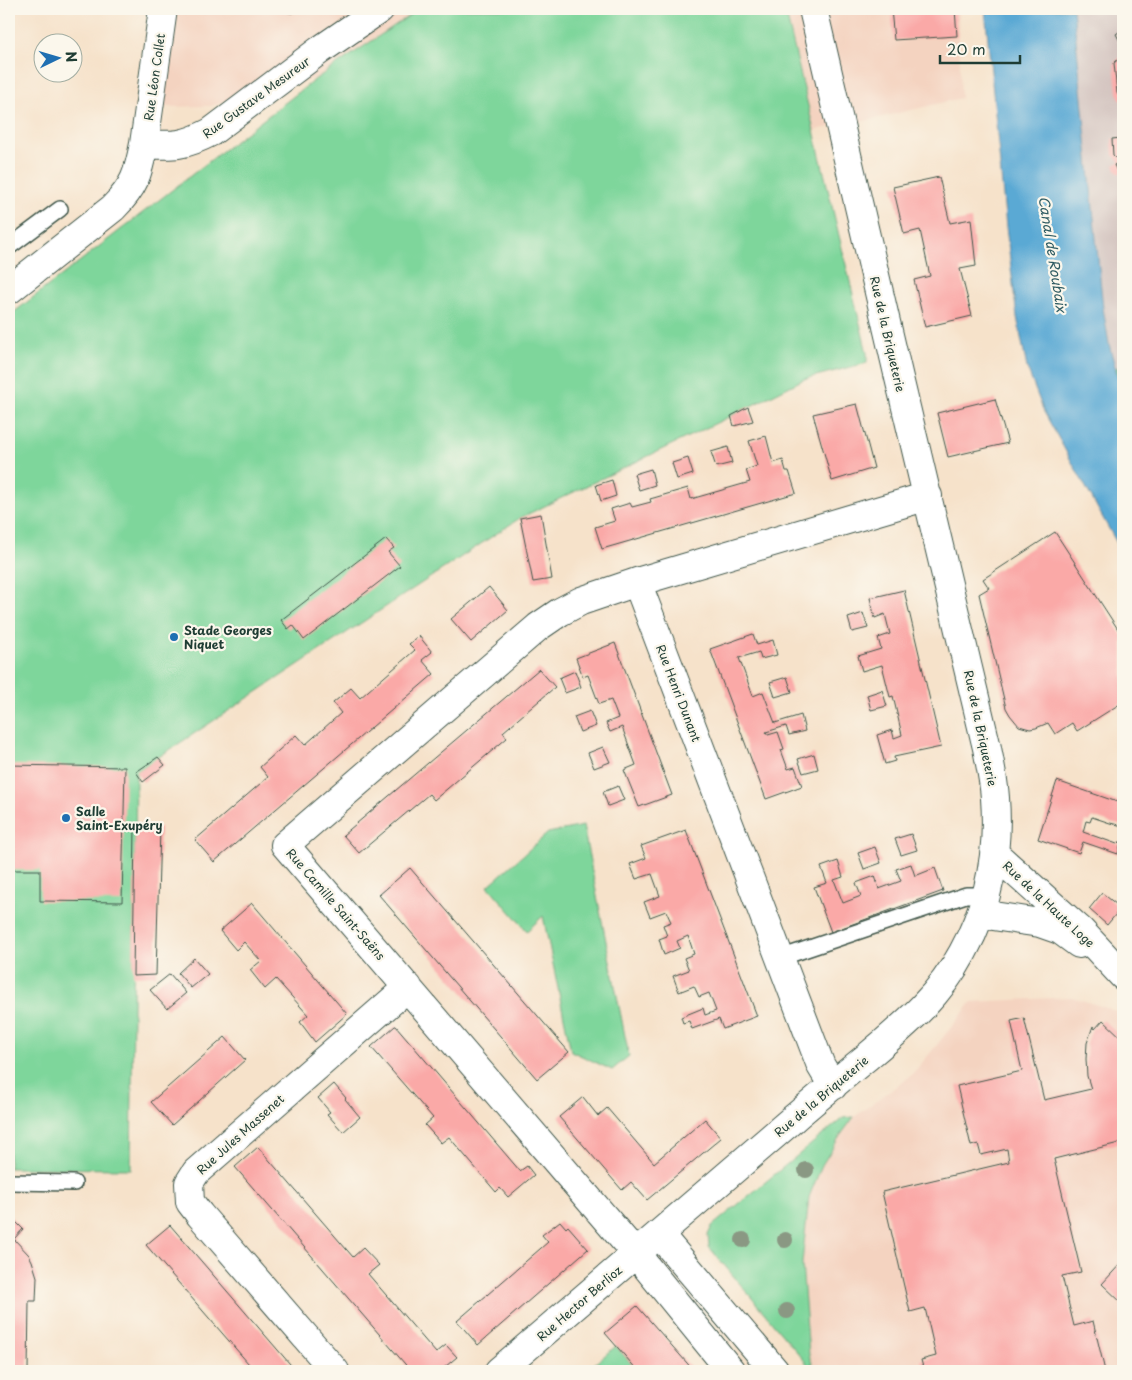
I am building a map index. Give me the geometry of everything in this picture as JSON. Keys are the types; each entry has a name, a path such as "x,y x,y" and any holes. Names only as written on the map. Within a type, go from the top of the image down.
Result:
{"street":[{"name":"Rue Léon Collet","path":"144,144 163,9"},
{"name":"Rue Gustave Mesureur","path":"144,144 168,146 181,144 194,141 211,132 320,50 380,9"},
{"name":"Rue de la Briqueterie","path":"658,1234 901,1029 922,1009 942,986 965,950 983,905 995,854 997,822 995,795 987,748 928,496 898,378 813,9"},
{"path":"9,290 113,208 123,198 138,171 144,144"},
{"path":"637,582 928,496"},
{"name":"Rue Henri Dunant","path":"637,582 821,1066 833,1086"},
{"name":"Rue Camille Saint-Saëns","path":"636,1254 286,845 538,627 581,601 637,582"},
{"name":"Rue de la Haute Loge","path":"995,854 1081,931 1119,971"},
{"path":"983,905 1060,930 1119,971"},
{"name":"Rue Jules Massenet","path":"335,1371 200,1215 190,1202 189,1183 196,1172 408,987"},
{"path":"658,1234 775,1371"},
{"name":"Rue Hector Berlioz","path":"499,1371 658,1234"},
{"path":"636,1254 731,1371"}],"lane":[{"path":"9,247 60,209"},
{"path":"780,958 966,895 983,905"},
{"path":"9,1182 74,1183"}],"shaded area":[{"path":"174,9 419,9 317,78 210,106 163,107"},
{"path":"785,9 958,9 961,98 870,120 814,130"},
{"path":"1073,9 1123,9 1123,366 1115,367 1103,308"},
{"path":"1072,997 1119,1012 1123,1016 1123,1371 815,1371 809,1355 802,1263 809,1197 822,1165 840,1136 854,1117 912,1075 972,1002"}],"green space":[{"name":"Stade Georges Niquet","path":"419,9 785,9 867,353 867,363 804,379 520,518 136,772 131,1169 9,1168 9,316 317,78"},
{"path":"1123,366 1123,397 1115,368"},
{"path":"583,826 629,1056 612,1070 571,1051 543,916 527,931 488,886 548,833"},
{"path":"854,1117 822,1165 809,1197 802,1263 809,1355 815,1371 813,1371 709,1247 708,1235 712,1226 843,1118"},
{"path":"616,1346 638,1371 586,1371"}],"water":[{"name":"Canal de Roubaix","path":"985,9 1073,9 1103,308 1109,344 1123,397 1123,554 1044,412 1027,368 1017,317 1006,227"}],"building":[{"path":"266,9 298,9 292,13"},
{"path":"891,9 955,9 957,36 894,40"},
{"path":"1123,29 1123,47 1116,34"},
{"path":"1123,55 1123,104 1117,93 1114,63"},
{"path":"1123,131 1123,173 1118,173 1114,165 1120,162 1113,155 1112,139 1121,138"},
{"path":"939,177 950,223 971,219 976,266 960,269 972,316 925,327 914,280 930,276 920,230 904,234 893,187"},
{"path":"995,399 1008,443 948,457 937,413"},
{"path":"857,404 874,468 832,481 813,414"},
{"path":"748,407 753,421 734,426 731,416"},
{"path":"766,436 773,463 783,460 786,471 789,471 796,493 602,549 595,527 615,521 611,509 630,503 632,507 651,502 650,499 688,488 691,499 750,482 746,470 757,466 749,441"},
{"path":"728,447 732,463 716,467 711,452"},
{"path":"688,458 693,474 677,479 672,463"},
{"path":"651,469 655,485 639,490 634,474"},
{"path":"612,480 616,496 601,501 596,485"},
{"path":"541,514 552,579 533,582 520,518"},
{"path":"1055,532 1123,637 1123,702 1077,731 1072,723 1055,734 1048,723 1030,729 1019,726 1006,708 979,594 989,588 983,579"},
{"path":"386,539 394,548 388,552 400,566 304,640 293,625 288,629 281,620"},
{"path":"489,587 508,610 471,642 451,619"},
{"path":"904,590 941,747 894,757 895,761 885,764 877,735 892,730 894,738 902,735 893,696 890,697 882,665 862,671 858,656 881,649 878,638 890,634 885,614 875,618 870,598"},
{"path":"863,613 868,628 852,632 848,618"},
{"path":"753,634 757,645 773,640 777,655 761,659 759,652 739,658 753,696 763,692 775,723 801,715 805,731 789,735 786,726 766,732 768,735 778,732 784,749 781,750 788,769 795,767 802,786 766,799 710,649"},
{"path":"419,636 432,652 422,660 434,674 214,862 195,840 268,777 260,767 296,735 305,745 341,713 333,703 351,688 360,698 415,650 409,644"},
{"path":"615,643 672,795 639,807 624,770 636,765 622,727 610,732 606,723 618,718 611,700 599,704 588,675 583,677 576,658"},
{"path":"539,669 555,687 503,732 507,738 434,800 429,794 359,853 343,835"},
{"path":"575,671 581,687 565,693 559,678"},
{"path":"787,677 792,692 775,697 770,682"},
{"path":"882,690 887,706 871,710 867,695"},
{"path":"590,711 596,726 580,732 574,717"},
{"path":"603,747 610,762 594,768 588,753"},
{"path":"814,754 818,769 803,773 798,759"},
{"path":"158,757 165,765 143,782 136,772"},
{"name":"Salle Saint-Exupéry","path":"9,765 125,767 122,902 40,901 40,870 9,870"},
{"path":"1057,781 1123,804 1123,826 1092,817 1090,822 1086,821 1083,832 1117,844 1121,842 1118,854 1083,842 1079,853 1038,839"},
{"path":"618,786 624,800 608,806 603,792"},
{"path":"135,826 160,827 156,975 133,976"},
{"path":"686,830 757,1016 723,1029 719,1019 692,1029 689,1021 683,1023 681,1017 703,1008 705,1015 716,1011 709,993 699,997 694,986 679,992 673,976 689,970 684,958 694,954 688,936 677,941 680,948 664,955 659,939 667,936 663,925 671,922 666,911 650,917 644,902 660,896 652,874 636,879 630,864 646,858 641,846"},
{"path":"911,834 917,850 901,855 895,839"},
{"path":"875,847 881,863 864,869 858,853"},
{"path":"838,861 843,877 834,880 843,903 861,896 856,883 875,876 879,889 901,881 896,869 911,864 915,876 935,868 943,891 831,932 814,887 827,883 821,867"},
{"path":"410,868 569,1052 537,1079 379,895"},
{"path":"1102,893 1121,908 1107,925 1089,909"},
{"path":"252,903 347,1014 315,1042 300,1022 308,1015 276,979 265,989 250,970 261,961 244,942 236,950 220,931"},
{"path":"194,958 208,974 191,988 178,973"},
{"path":"170,974 186,993 167,1009 150,990"},
{"path":"1024,1018 1044,1100 1091,1089 1087,1076 1086,1059 1087,1043 1093,1026 1095,1029 1103,1020 1123,1039 1123,1142 1054,1159 1081,1272 1062,1276 1074,1326 1093,1321 1105,1371 924,1371 921,1360 936,1356 925,1308 910,1312 882,1192 1009,1162 1007,1149 981,1155 978,1144 971,1146 957,1086 1022,1071 1011,1021"},
{"path":"395,1026 520,1171 527,1166 534,1175 508,1197 500,1188 496,1192 449,1137 441,1143 425,1125 433,1118 371,1047"},
{"path":"225,1037 245,1060 172,1125 151,1102"},
{"path":"334,1084 360,1117 343,1132 327,1114 330,1112 318,1098"},
{"path":"583,1097 598,1116 607,1108 654,1163 705,1119 721,1138 647,1200 631,1182 622,1190 559,1117"},
{"path":"258,1147 353,1257 363,1248 379,1265 368,1274 436,1353 446,1345 457,1357 440,1371 411,1371 235,1167"},
{"path":"9,1215 23,1229 14,1239 29,1255 37,1277 36,1301 29,1301 28,1371 9,1371"},
{"path":"560,1221 566,1228 568,1226 588,1249 478,1345 457,1321 548,1242 542,1235"},
{"path":"170,1225 296,1371 255,1371 146,1245"},
{"path":"1123,1261 1123,1304 1102,1284"},
{"path":"637,1306 694,1371 638,1371 605,1333"}],"place":[{"name":"Stade Georges Niquet","path":"174,637"},
{"name":"Salle Saint-Exupéry","path":"66,818"}]}
